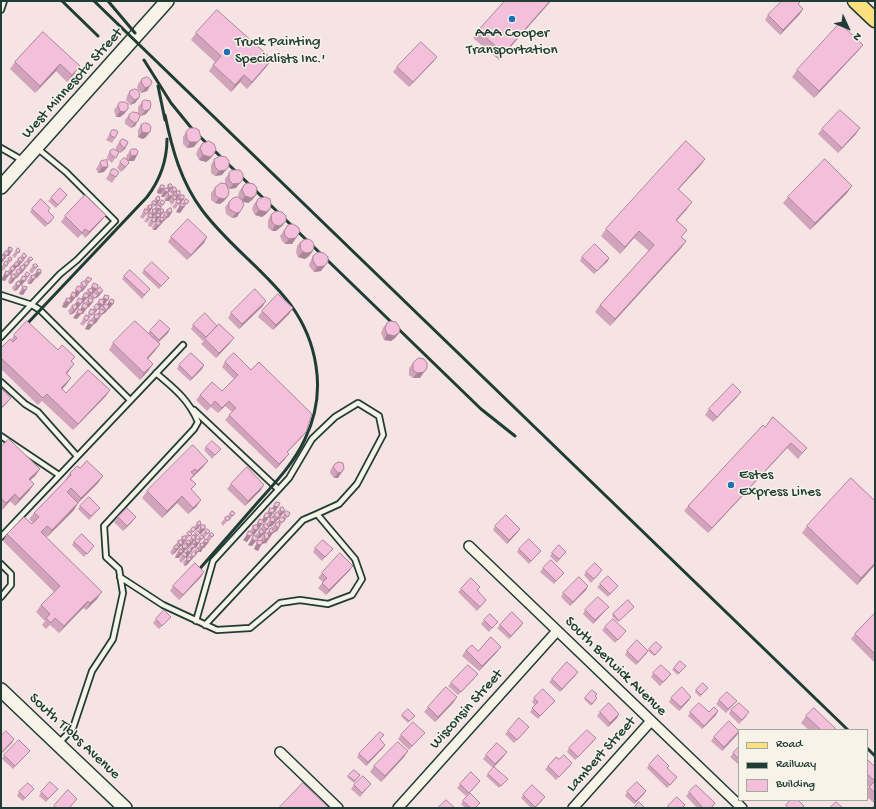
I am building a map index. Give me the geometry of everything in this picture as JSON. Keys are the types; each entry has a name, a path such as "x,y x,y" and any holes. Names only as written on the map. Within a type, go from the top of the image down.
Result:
{"main road":[{"path":"855,1 875,20"}],"street":[{"name":"West Minnesota Street","path":"1,187 167,1"},
{"name":"South Berwick Avenue","path":"469,546 742,808"},
{"name":"Wisconsin Street","path":"398,808 557,631"},
{"name":"South Tibbs Avenue","path":"1,690 126,808"},
{"name":"Lambert Street","path":"573,808 651,721"},
{"path":"280,752 338,808"}],"lane":[{"path":"1,10 4,1"},
{"path":"1,148 24,161"},
{"path":"1,337 60,274 76,260 115,220 66,172 37,148"},
{"path":"1,296 32,305 40,310 130,400"},
{"path":"1,536 182,345"},
{"path":"156,373 183,395 193,409 278,489"},
{"path":"1,382 26,404 38,412 77,456"},
{"path":"196,621 213,561 289,478 312,439 335,417 358,403 379,416 383,435 356,484 339,504 303,520 205,625"},
{"path":"58,744 73,728 92,671 114,639 123,594 119,569 106,557 104,526 194,429 198,422 193,409"},
{"path":"1,436 59,475"},
{"path":"120,577 163,606 217,630 250,628 280,603 300,600 328,604 352,595 362,580 355,559 317,514"},
{"path":"1,564 11,574 11,585 1,597"}],"building":[{"name":"AAA Cooper Transportation","path":"505,1 550,1 504,53 478,31"},
{"path":"782,1 801,1 798,4 803,9 783,30 768,15"},
{"name":"Truck Painting Specialists Inc.'","path":"217,10 272,59 252,82 244,75 235,85 213,65 221,56 196,33"},
{"path":"840,23 863,45 819,91 797,70"},
{"path":"43,32 80,66 72,75 60,64 40,86 15,62"},
{"path":"421,42 437,57 413,82 397,67"},
{"path":"147,77 152,83 150,86 145,88 141,82 142,79"},
{"path":"135,89 138,90 140,95 139,98 134,100 129,94 130,91"},
{"path":"145,100 150,101 151,104 150,109 145,111 142,109 142,102"},
{"path":"120,102 125,102 128,104 128,109 124,112 120,111 118,105"},
{"path":"840,110 860,128 842,148 822,129"},
{"path":"133,112 138,113 140,116 138,121 135,123 129,119 129,115"},
{"path":"145,123 149,124 151,127 150,132 142,132 141,125"},
{"path":"190,128 199,130 201,138 198,142 190,142 187,139 186,132"},
{"path":"112,130 116,130 118,132 115,138 110,135"},
{"path":"123,139 128,143 124,148 120,144 120,141"},
{"path":"209,141 214,144 216,149 214,154 210,157 203,155 200,148 202,144"},
{"path":"686,141 705,159 678,189 692,202 676,220 687,230 681,237 686,241 615,319 600,305 654,245 639,231 625,247 606,229"},
{"path":"114,149 119,152 116,158 110,154 110,151"},
{"path":"132,149 136,149 138,151 137,155 131,156 130,151"},
{"path":"220,156 226,157 229,161 229,166 226,170 219,171 215,167 214,160"},
{"path":"124,158 127,159 129,163 125,167 120,162"},
{"path":"825,159 852,186 815,223 788,197"},
{"path":"107,160 108,167 102,167 100,163 101,161"},
{"path":"112,169 119,172 116,177 110,174"},
{"path":"232,170 240,170 243,174 243,179 240,183 233,184 229,180 229,173"},
{"path":"221,183 226,184 229,191 228,196 224,199 215,195 215,188"},
{"path":"248,183 254,184 257,188 256,195 251,198 245,196 242,190 244,185"},
{"path":"171,184 173,187 169,188 168,185"},
{"path":"161,185 164,185 164,189 160,188"},
{"path":"175,187 177,190 174,192 172,189"},
{"path":"60,188 67,195 58,205 51,198"},
{"path":"166,188 169,189 168,192 164,191"},
{"path":"170,191 173,193 173,196 175,195 177,198 174,200 172,196 169,196 168,193"},
{"path":"180,191 180,195 177,195 176,192"},
{"path":"85,195 106,215 89,232 85,229 82,233 65,216"},
{"path":"181,195 184,195 184,199 180,199"},
{"path":"159,196 160,200 157,201 156,198"},
{"path":"238,197 242,200 244,205 240,212 236,213 229,209 229,202 233,198"},
{"path":"265,197 270,199 271,204 270,209 266,212 259,210 256,204 258,199"},
{"path":"41,199 50,208 48,211 54,217 48,224 32,209"},
{"path":"178,199 181,201 179,204 176,202"},
{"path":"186,199 189,201 187,204 184,202"},
{"path":"162,200 165,202 163,205 160,203"},
{"path":"153,201 157,202 155,205 152,203"},
{"path":"181,203 184,204 184,207 180,206"},
{"path":"159,205 161,208 157,209 156,207"},
{"path":"171,208 172,212 169,213 167,210"},
{"path":"145,209 149,211 147,214 144,212"},
{"path":"153,209 156,209 156,213 153,213"},
{"path":"277,211 282,212 286,216 286,221 280,226 275,225 272,222 271,215"},
{"path":"150,213 153,215 151,218 148,216"},
{"path":"157,213 160,214 160,217 156,216"},
{"path":"153,217 156,218 155,222 152,221"},
{"path":"188,219 207,237 191,255 171,237"},
{"path":"160,221 160,225 156,225 156,222"},
{"path":"293,224 298,227 300,231 296,238 289,239 285,236 284,231 288,225"},
{"path":"304,239 310,239 314,243 314,249 310,253 304,253 300,249 300,243"},
{"path":"595,244 609,258 597,271 582,257"},
{"path":"9,247 12,248 12,251 9,251"},
{"path":"18,248 20,250 19,253 16,251"},
{"path":"6,251 9,253 6,256 4,253"},
{"path":"319,252 324,253 328,257 328,262 324,266 317,267 313,261 313,256"},
{"path":"24,253 27,256 24,258 22,256"},
{"path":"4,255 4,259 1,259 1,256"},
{"path":"21,257 23,261 20,262 18,259"},
{"path":"6,261 8,263 7,266 4,264"},
{"path":"27,261 29,263 27,266 24,264"},
{"path":"16,262 19,263 17,266 14,265"},
{"path":"152,262 169,278 161,286 144,270"},
{"path":"36,264 38,266 35,268 33,265"},
{"path":"24,265 25,268 22,270 20,267"},
{"path":"13,266 15,269 12,271 10,268"},
{"path":"19,269 21,272 18,274 16,271"},
{"path":"38,269 41,270 41,273 37,272"},
{"path":"130,270 150,289 144,295 124,276"},
{"path":"6,271 9,272 9,275 5,275"},
{"path":"27,272 30,274 28,277 25,275"},
{"path":"14,274 16,277 12,279 11,275"},
{"path":"35,275 35,279 32,279 31,276"},
{"path":"23,276 26,277 25,281 21,280"},
{"path":"88,277 92,279 89,282 86,280"},
{"path":"19,281 21,285 17,286 16,283"},
{"path":"85,281 87,285 84,287 81,283"},
{"path":"94,283 98,285 97,289 92,287"},
{"path":"23,286 27,287 26,290 23,289"},
{"path":"78,286 82,288 80,292 76,290"},
{"path":"100,287 103,291 99,293 97,291"},
{"path":"92,288 93,292 90,293 88,290"},
{"path":"255,289 266,301 242,324 231,313"},
{"path":"73,292 76,294 75,298 71,296"},
{"path":"94,292 98,295 95,298 92,296"},
{"path":"85,293 89,295 87,298 83,297"},
{"path":"278,294 293,308 276,325 262,311"},
{"path":"105,295 109,296 108,300 104,298"},
{"path":"67,298 71,299 70,303 66,301"},
{"path":"79,298 83,300 81,304 77,302"},
{"path":"92,298 93,302 89,303 88,299"},
{"path":"100,299 104,300 103,305 99,303"},
{"path":"111,299 114,300 113,304 109,302"},
{"path":"84,303 88,305 86,309 82,307"},
{"path":"76,304 77,308 74,310 72,306"},
{"path":"97,304 100,307 96,310 94,307"},
{"path":"107,304 109,307 106,310 103,306"},
{"path":"79,309 83,311 81,314 77,313"},
{"path":"91,309 95,311 92,315 89,313"},
{"path":"101,309 105,311 102,314 99,313"},
{"path":"205,313 217,326 206,337 193,325"},
{"path":"99,314 99,318 95,319 94,315"},
{"path":"86,315 89,317 87,321 84,319"},
{"path":"90,320 94,322 93,325 88,324"},
{"path":"160,320 170,329 159,340 150,331"},
{"path":"27,321 58,350 62,345 75,357 71,361 74,364 66,373 71,378 61,388 66,393 88,370 110,390 78,424 47,394 43,398 1,358 1,348 10,339 13,342 17,338 14,335"},
{"path":"135,321 160,344 147,358 153,364 144,373 113,343"},
{"path":"391,321 396,322 400,328 399,333 394,336 387,334 385,328 387,323"},
{"path":"219,324 234,338 219,353 205,339"},
{"path":"191,353 204,365 192,378 179,365"},
{"path":"234,353 251,370 259,362 312,414 306,432 287,452 289,454 279,464 229,415 236,408 229,401 222,408 215,401 211,406 200,395 212,382 222,391 238,375 225,362"},
{"path":"419,358 424,359 427,363 427,368 424,372 417,373 413,370 413,363"},
{"path":"733,384 741,392 717,417 709,409"},
{"path":"1,388 11,398 1,408"},
{"name":"Estes Express Lines","path":"773,417 807,448 802,453 791,443 712,528 688,506 763,425 765,427"},
{"path":"9,439 40,469 29,479 34,484 19,499 15,494 6,503 1,498 1,447"},
{"path":"212,441 221,449 215,455 206,447"},
{"path":"193,445 208,461 197,471 195,469 191,472 194,475 190,479 196,484 191,489 201,500 193,508 182,496 167,511 147,491"},
{"path":"87,461 103,476 81,498 71,488 67,492 78,503 52,530 47,526 41,532 102,592 90,603 88,601 64,626 55,618 51,623 46,618 50,614 41,605 60,586 7,534 24,517 32,524 39,517 34,513 71,475 70,473 77,466 80,468"},
{"path":"339,462 343,463 344,468 342,472 338,473 333,467"},
{"path":"247,467 264,485 248,501 231,484"},
{"path":"851,478 875,501 875,563 861,578 807,526"},
{"path":"89,497 100,508 91,516 80,506"},
{"path":"276,502 280,503 278,507 274,506"},
{"path":"283,507 285,511 281,512 280,508"},
{"path":"127,508 136,517 127,526 118,517"},
{"path":"270,508 275,509 273,513 269,512"},
{"path":"232,511 235,513 233,516 230,514"},
{"path":"287,511 290,513 288,517 284,514"},
{"path":"278,512 280,516 277,518 274,514"},
{"path":"266,513 270,514 268,518 264,517"},
{"path":"506,515 520,529 509,540 495,526"},
{"path":"228,516 230,519 227,521 225,518"},
{"path":"274,517 275,521 271,522 270,519"},
{"path":"281,517 285,519 282,523 279,520"},
{"path":"260,519 264,521 262,524 258,523"},
{"path":"200,521 201,524 198,526 197,523"},
{"path":"279,522 280,526 277,528 275,524"},
{"path":"267,524 269,528 266,529 263,525"},
{"path":"201,525 205,525 205,529 201,529"},
{"path":"257,525 258,529 254,530 253,526"},
{"path":"193,527 196,529 193,532 191,530"},
{"path":"272,528 274,532 270,533 269,530"},
{"path":"207,529 210,531 207,534 205,531"},
{"path":"262,529 264,533 260,534 259,531"},
{"path":"189,531 192,534 190,536 187,534"},
{"path":"197,531 200,533 197,536 195,533"},
{"path":"249,531 253,533 251,536 247,535"},
{"path":"268,533 269,538 265,539 264,534"},
{"path":"82,534 94,546 87,554 74,542"},
{"path":"194,535 196,538 193,540 191,537"},
{"path":"254,535 258,538 256,541 252,539"},
{"path":"186,536 186,540 183,540 182,537"},
{"path":"196,539 200,539 199,543 196,542"},
{"path":"205,539 208,540 208,543 204,542"},
{"path":"529,539 541,551 531,561 519,549"},
{"path":"181,540 183,543 180,545 178,541"},
{"path":"189,540 191,543 188,544 186,542"},
{"path":"258,540 263,541 261,545 257,544"},
{"path":"323,540 333,549 325,557 315,548"},
{"path":"204,543 204,546 201,547 200,544"},
{"path":"183,544 187,544 187,548 183,548"},
{"path":"192,544 194,544 195,547 191,548 191,552 187,551"},
{"path":"177,545 179,548 175,549 174,547"},
{"path":"559,545 566,552 559,559 552,553"},
{"path":"198,548 199,551 195,552 196,555 193,557 191,554"},
{"path":"185,552 187,555 185,557 182,555"},
{"path":"340,553 353,566 329,590 322,583 327,578 322,573"},
{"path":"187,557 191,557 191,560 187,561"},
{"path":"551,560 564,573 556,581 543,568"},
{"path":"195,563 204,572 183,595 173,586"},
{"path":"595,563 602,570 594,579 586,572"},
{"path":"608,576 618,586 610,594 600,584"},
{"path":"579,577 588,586 573,602 563,593"},
{"path":"471,578 480,587 477,590 486,600 480,607 461,589"},
{"path":"598,597 609,607 595,620 585,610"},
{"path":"628,600 634,607 619,621 613,614"},
{"path":"164,610 171,617 162,626 156,619"},
{"path":"512,612 523,623 511,636 500,625"},
{"path":"875,613 875,654 855,634"},
{"path":"490,614 498,622 492,628 484,620"},
{"path":"613,619 626,631 618,640 605,627"},
{"path":"491,637 501,647 482,666 466,650 472,645 478,651"},
{"path":"637,640 648,651 638,662 627,651"},
{"path":"656,642 662,647 655,655 649,649"},
{"path":"680,661 686,666 679,673 674,668"},
{"path":"567,662 578,672 562,689 552,679"},
{"path":"468,665 478,674 461,692 451,683"},
{"path":"661,665 671,674 663,682 653,673"},
{"path":"703,683 708,688 701,695 696,690"},
{"path":"446,687 457,697 438,717 428,707"},
{"path":"682,687 691,697 681,707 671,698"},
{"path":"543,689 555,701 540,716 532,708 538,702 534,698"},
{"path":"592,690 597,694 595,696 597,698 592,704 585,698"},
{"path":"727,692 737,701 728,709 719,700"},
{"path":"609,703 619,714 610,723 600,712"},
{"path":"699,703 709,712 714,707 718,711 704,726 690,712"},
{"path":"739,703 749,712 742,720 731,710"},
{"path":"814,708 836,729 820,729 806,716"},
{"path":"408,709 415,716 409,721 402,715"},
{"path":"519,718 529,727 517,740 508,731"},
{"path":"729,721 738,730 738,732 724,747 714,737"},
{"path":"413,722 425,733 412,746 401,735"},
{"path":"587,730 596,738 578,757 569,748"},
{"path":"6,731 14,739 2,752 1,736"},
{"path":"380,732 384,735 380,739 385,745 368,762 359,754"},
{"path":"19,740 30,751 15,766 4,755"},
{"path":"398,742 408,751 385,776 374,766"},
{"path":"497,743 507,752 495,764 486,755"},
{"path":"738,748 738,758 733,753"},
{"path":"564,755 572,763 559,777 548,766 556,757 559,759"},
{"path":"658,755 669,766 667,768 677,777 670,785 649,765"},
{"path":"868,760 875,767 875,781 868,775"},
{"path":"494,767 508,779 501,786 488,774"},
{"path":"354,770 360,775 355,781 348,776"},
{"path":"471,772 480,781 469,793 460,784"},
{"path":"363,776 371,784 362,793 354,785"},
{"path":"875,781 875,793 869,787"},
{"path":"50,782 58,789 48,799 41,792"},
{"path":"637,782 646,791 636,801 627,792"},
{"path":"28,783 34,789 25,798 19,792"},
{"path":"303,783 329,808 279,808"},
{"path":"532,785 545,797 535,807 523,795"},
{"path":"696,785 715,803 711,808 703,808 689,792"},
{"path":"68,790 77,799 69,808 56,808 54,806"},
{"path":"470,793 480,803 475,808 471,808 463,801"},
{"path":"677,797 685,805 682,808 670,808 668,806"},
{"path":"446,800 455,808 438,808"},
{"path":"790,801 799,801 804,806 802,808 788,808 786,805"},
{"path":"639,802 645,808 634,808"},
{"path":"836,802 843,808 830,808"}],"railway":[{"path":"62,1 98,36"},
{"path":"94,1 847,729"},
{"path":"108,1 135,33"},
{"path":"144,60 171,103 193,130 481,409 515,436"},
{"path":"158,86 165,120"},
{"path":"165,115 178,165 188,188 202,210 218,229 270,281 286,299 299,318 310,340 316,366 318,385 312,421 301,448 277,480 196,573"},
{"path":"25,326 147,197 156,184 162,170 166,155 167,139"},
{"path":"868,749 875,756"}],"place":[{"name":"AAA Cooper Transportation","path":"512,19"},
{"name":"Truck Painting Specialists Inc.'","path":"227,52"},
{"name":"Estes Express Lines","path":"731,485"}]}
